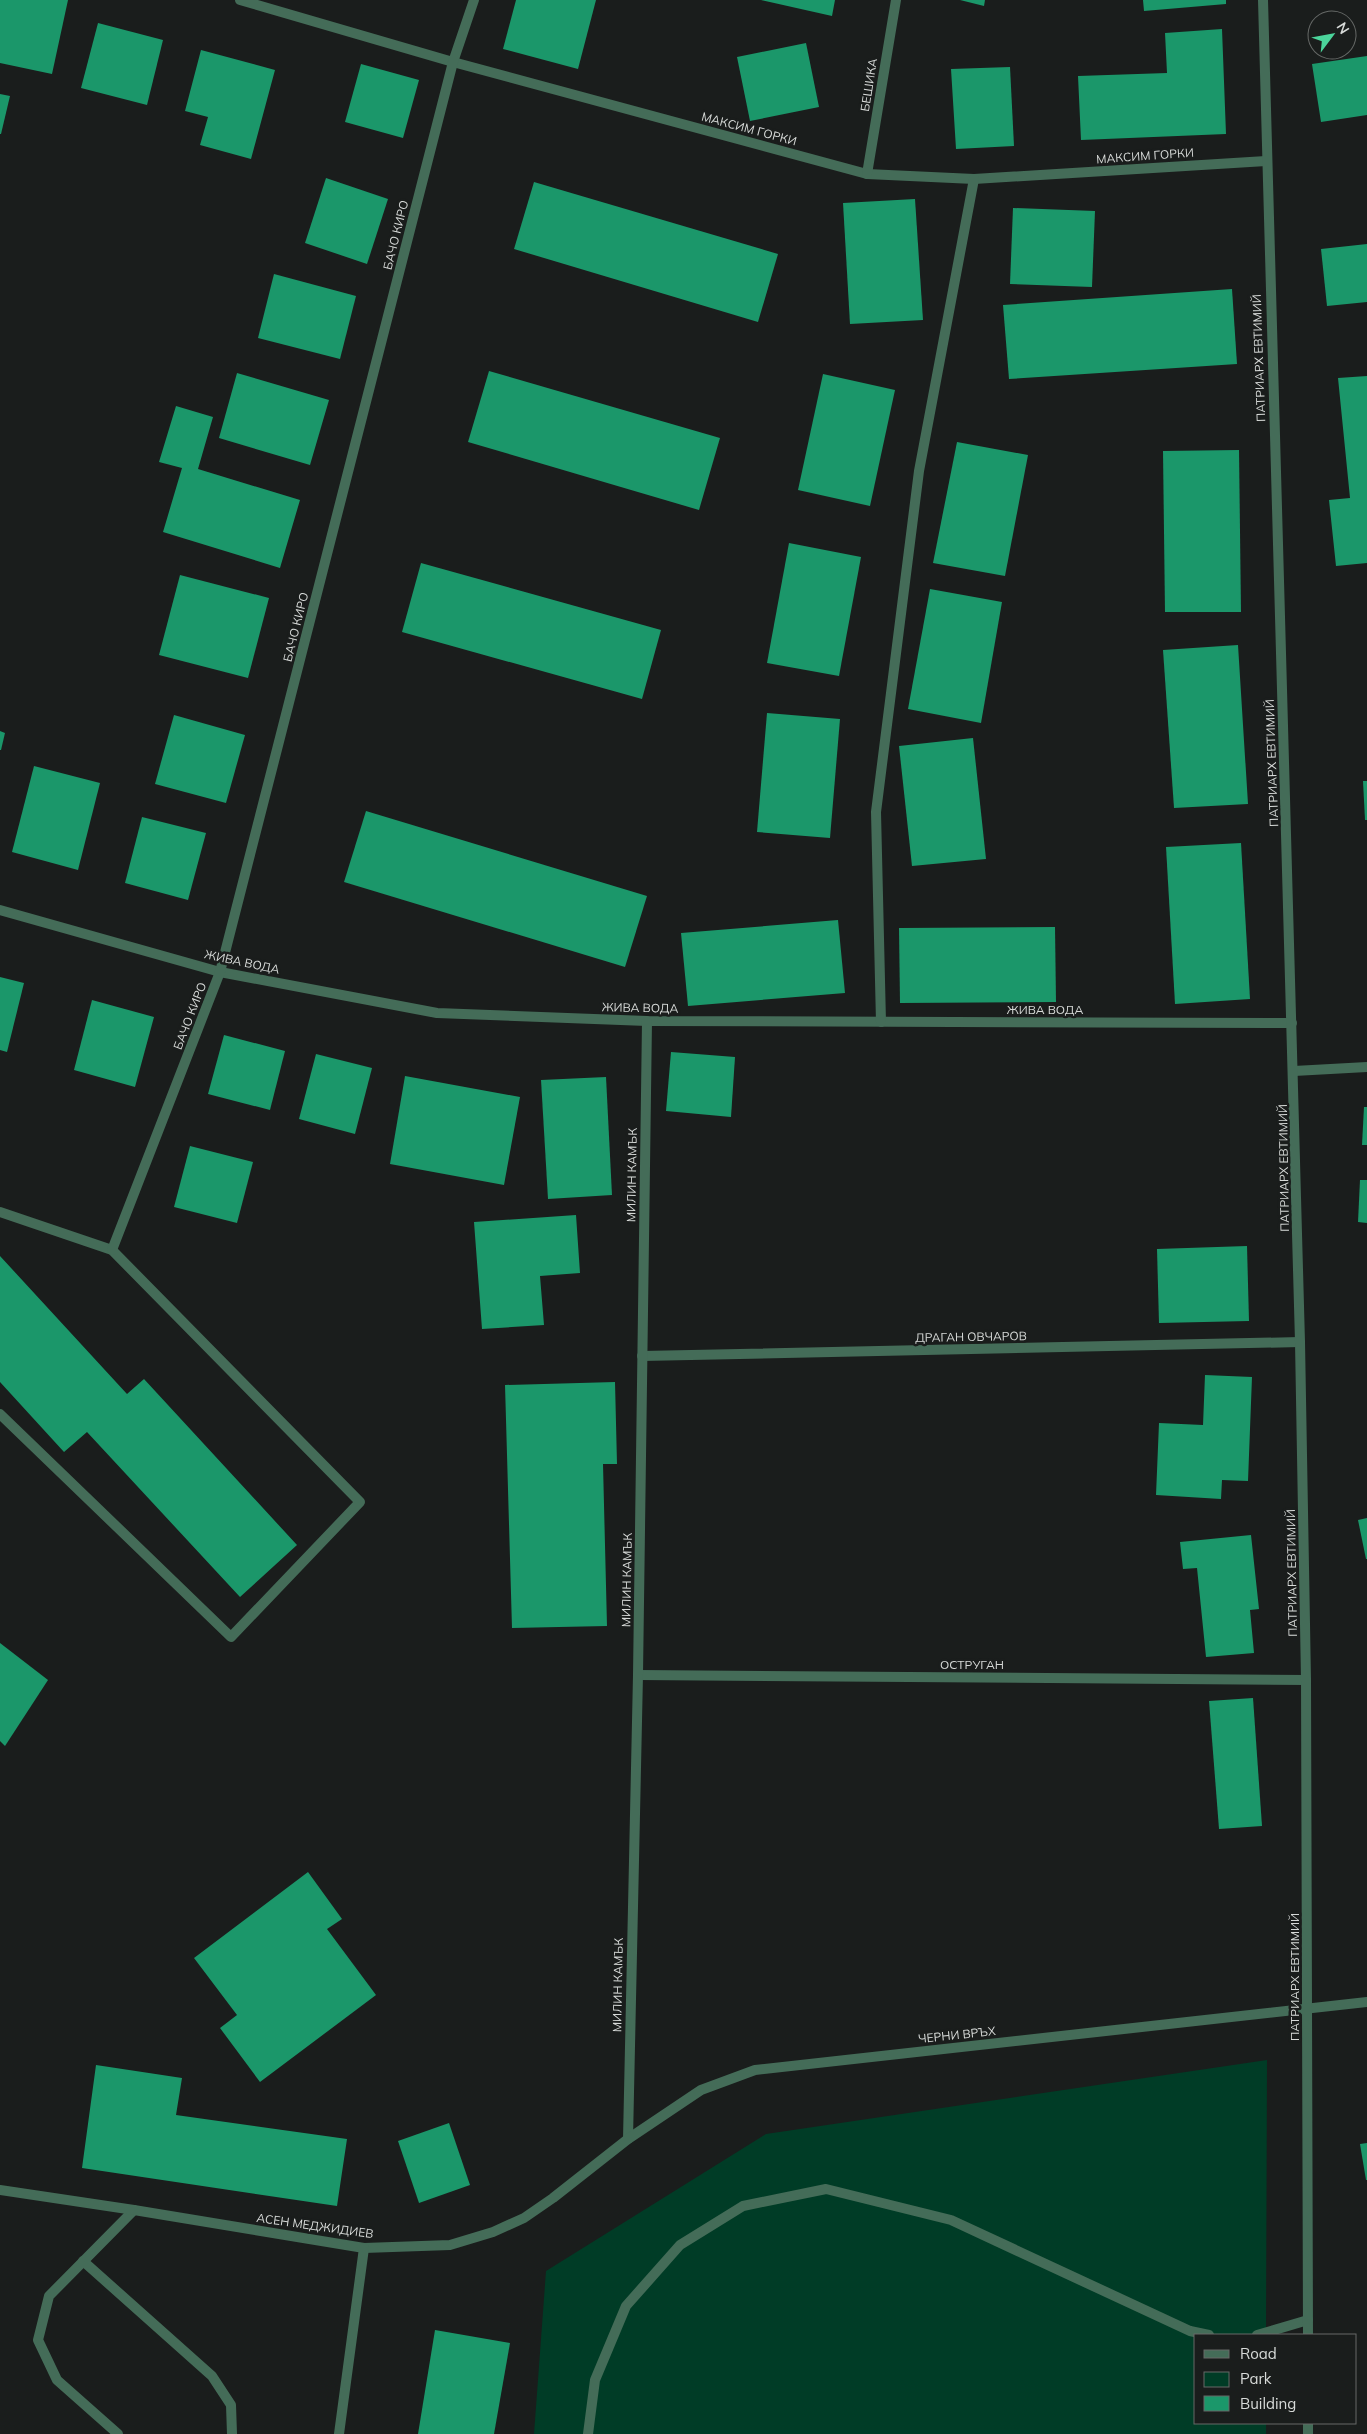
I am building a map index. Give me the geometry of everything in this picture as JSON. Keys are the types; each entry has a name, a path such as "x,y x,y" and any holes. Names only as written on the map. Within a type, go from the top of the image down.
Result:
{"street":[{"name":"МАКСИМ ГОРКИ","path":"240,0 453,62 867,174 974,179 1266,161"},
{"name":"БАЧО КИРО","path":"112,1250 220,972 453,62 474,0"},
{"name":"БЕШИКА","path":"867,174 896,0"},
{"name":"ПАТРИАРХ ЕВТИМИЙ","path":"1263,0 1300,1342 1306,1680 1308,2334"},
{"path":"881,1022 876,812 919,471 974,179"},
{"name":"ЖИВА ВОДА","path":"0,910 220,972 437,1013 647,1021 1292,1023"},
{"name":"МИЛИН КАМЪК","path":"628,2139 638,1674 647,1021"},
{"path":"1294,1071 1367,1067"},
{"path":"0,1212 112,1250 360,1502 231,1638 0,1414"},
{"name":"ДРАГАН ОВЧАРОВ","path":"642,1356 1300,1342"},
{"name":"ОСТРУГАН","path":"638,1674 1306,1680"},
{"name":"ЧЕРНИ ВРЪХ","path":"628,2139 700,2090 755,2070 1367,2002"},
{"name":"АСЕН МЕДЖИДИЕВ","path":"0,2190 364,2248 450,2245 493,2232 524,2218 554,2198 628,2139"},
{"path":"588,2434 595,2380 626,2306 680,2245 743,2206 826,2189 951,2220 1190,2332 1203,2334"},
{"path":"118,2434 56,2380 38,2340 49,2296 134,2210"},
{"path":"340,2434 364,2248"},
{"path":"83,2261 212,2376 230,2405 232,2434"},
{"path":"1261,2334 1308,2320"}],"green space":[{"path":"1267,2060 1266,2334 1194,2334 1194,2424 1266,2424 1266,2434 534,2434 546,2271 766,2134"}],"building":[{"path":"0,0 68,0 52,74 0,63"},
{"path":"516,0 596,0 578,69 503,49"},
{"path":"761,0 835,0 832,16"},
{"path":"960,0 985,0 984,6"},
{"path":"1143,0 1226,0 1226,4 1144,11"},
{"path":"98,23 163,40 147,105 81,88"},
{"path":"1222,29 1226,134 1081,140 1078,76 1167,73 1165,33"},
{"path":"806,43 819,107 750,121 737,57"},
{"path":"201,50 275,70 251,159 200,145 208,117 185,111"},
{"path":"1367,56 1367,115 1321,122 1312,64 1340,60 1357,60 1357,57"},
{"path":"361,64 419,80 403,138 345,122"},
{"path":"1010,67 1014,146 956,149 951,69"},
{"path":"0,94 10,96 1,134 0,134"},
{"path":"326,178 388,199 367,264 305,243"},
{"path":"534,182 778,254 758,322 514,249"},
{"path":"915,199 923,320 850,324 843,203"},
{"path":"1013,208 1095,211 1092,287 1010,284"},
{"path":"1367,244 1367,302 1327,306 1321,249"},
{"path":"274,274 356,296 340,359 258,338"},
{"path":"1232,289 1237,364 1009,379 1003,305"},
{"path":"489,371 720,438 699,510 468,442"},
{"path":"237,373 329,400 310,465 219,438"},
{"path":"823,374 895,390 870,506 798,490"},
{"path":"1367,376 1367,563 1336,566 1329,500 1350,498 1338,378"},
{"path":"176,406 213,417 198,469 300,500 280,568 163,532 182,468 159,462"},
{"path":"957,442 1028,455 1005,576 933,563"},
{"path":"1239,450 1241,612 1165,612 1163,451"},
{"path":"789,543 861,557 839,676 767,663"},
{"path":"421,563 661,630 642,699 402,632"},
{"path":"180,575 269,598 248,678 159,655"},
{"path":"930,589 1002,602 981,723 908,709"},
{"path":"1238,645 1248,804 1174,808 1163,650"},
{"path":"767,713 840,719 830,838 757,832"},
{"path":"174,715 245,735 226,803 155,784"},
{"path":"0,731 5,733 1,750 0,750"},
{"path":"973,738 986,859 912,866 899,746"},
{"path":"34,766 100,783 78,870 12,852"},
{"path":"1363,781 1367,781 1367,820 1365,820"},
{"path":"366,811 647,896 625,967 344,882"},
{"path":"142,817 206,833 188,900 125,883"},
{"path":"1241,843 1250,999 1175,1004 1166,847"},
{"path":"838,920 845,993 688,1006 681,933"},
{"path":"1055,927 1056,1002 900,1003 899,928"},
{"path":"0,977 24,983 7,1052 0,1050"},
{"path":"92,1000 154,1017 135,1087 74,1070"},
{"path":"224,1035 285,1051 270,1110 208,1094"},
{"path":"671,1052 735,1057 731,1117 666,1111"},
{"path":"316,1054 372,1068 355,1134 299,1119"},
{"path":"405,1076 520,1097 504,1185 390,1164"},
{"path":"606,1077 612,1195 548,1199 541,1080"},
{"path":"1364,1107 1367,1107 1367,1145 1362,1145"},
{"path":"190,1146 253,1162 237,1223 174,1207"},
{"path":"1360,1180 1367,1180 1367,1223 1358,1222"},
{"path":"576,1215 580,1273 540,1276 544,1325 482,1329 474,1222"},
{"path":"1247,1246 1249,1321 1159,1323 1157,1249"},
{"path":"0,1256 127,1394 144,1379 297,1545 240,1597 87,1432 64,1452 0,1382"},
{"path":"1205,1375 1252,1377 1248,1481 1222,1480 1221,1499 1156,1495 1159,1423 1203,1425"},
{"path":"615,1382 617,1464 603,1464 607,1626 512,1628 505,1385"},
{"path":"1367,1518 1367,1559 1366,1559 1358,1520"},
{"path":"1251,1535 1259,1609 1250,1610 1254,1653 1206,1657 1197,1568 1183,1569 1180,1542"},
{"path":"0,1643 48,1680 5,1746 0,1741"},
{"path":"1253,1698 1262,1826 1219,1829 1209,1701"},
{"path":"308,1872 342,1919 327,1929 376,1995 260,2082 220,2028 237,2015 194,1958"},
{"path":"96,2065 182,2078 176,2115 347,2139 337,2206 82,2168"},
{"path":"449,2123 470,2185 419,2203 398,2141"},
{"path":"1367,2143 1367,2180 1366,2180 1360,2144"},
{"path":"435,2330 510,2343 494,2434 418,2434"}]}
